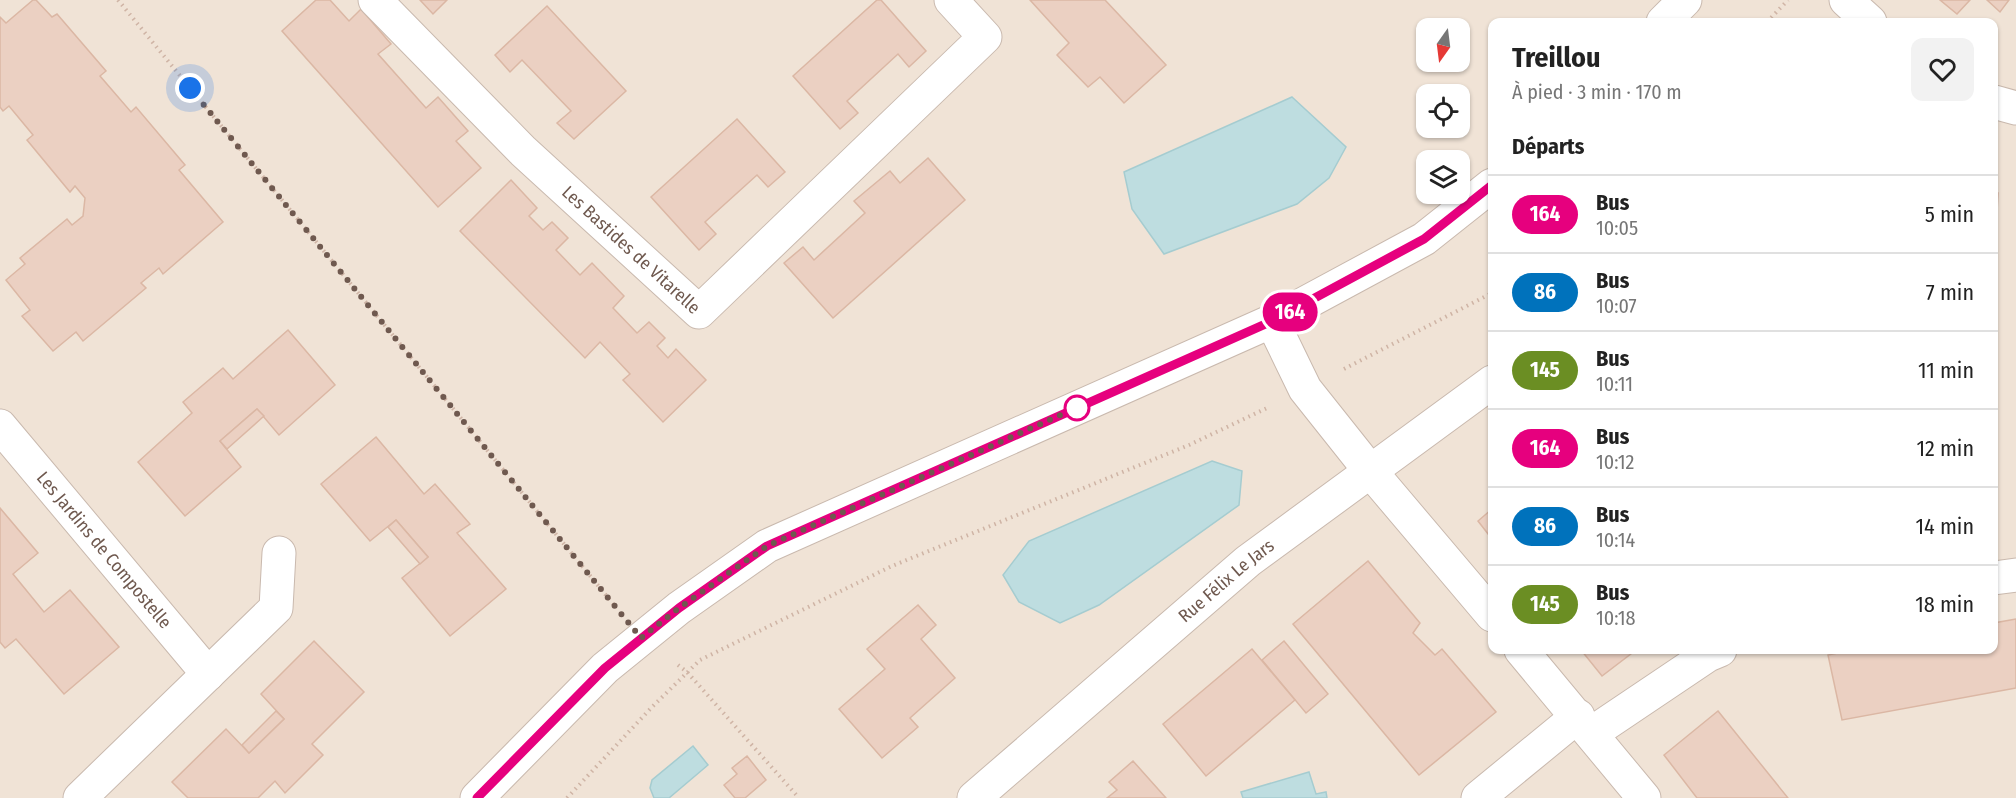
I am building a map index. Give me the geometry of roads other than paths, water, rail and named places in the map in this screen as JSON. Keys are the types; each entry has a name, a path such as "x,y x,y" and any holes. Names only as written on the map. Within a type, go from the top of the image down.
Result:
{"street":[{"name":"Les Bastides de Vitarelle","path":"375,0 523,151 699,312 985,37 951,0"},
{"path":"1667,18 1686,0"},
{"path":"1846,0 1866,18"},
{"path":"477,798 605,668 679,608 767,546 1272,321 1424,239 1488,188"},
{"path":"1272,321 1305,389 1371,472 1488,610"},
{"name":"Rue Félix Le Jars","path":"974,798 1248,561 1488,385"},
{"name":"Les Jardins de Compostelle","path":"0,426 208,674"},
{"path":"80,798 276,608 279,553"},
{"path":"1998,577 2016,574"},
{"path":"1524,654 1644,798"},
{"path":"1478,798 1585,725 1710,654"}],"water":[{"path":"1292,97 1346,147 1329,178 1297,204 1164,254 1132,209 1124,172"},
{"path":"1212,461 1242,471 1239,505 1099,605 1060,623 1019,602 1003,575 1029,541"},
{"path":"693,746 708,765 669,798 654,798 650,788 652,780"},
{"path":"1309,772 1316,794 1326,792 1327,798 1243,798 1241,792"}]}
